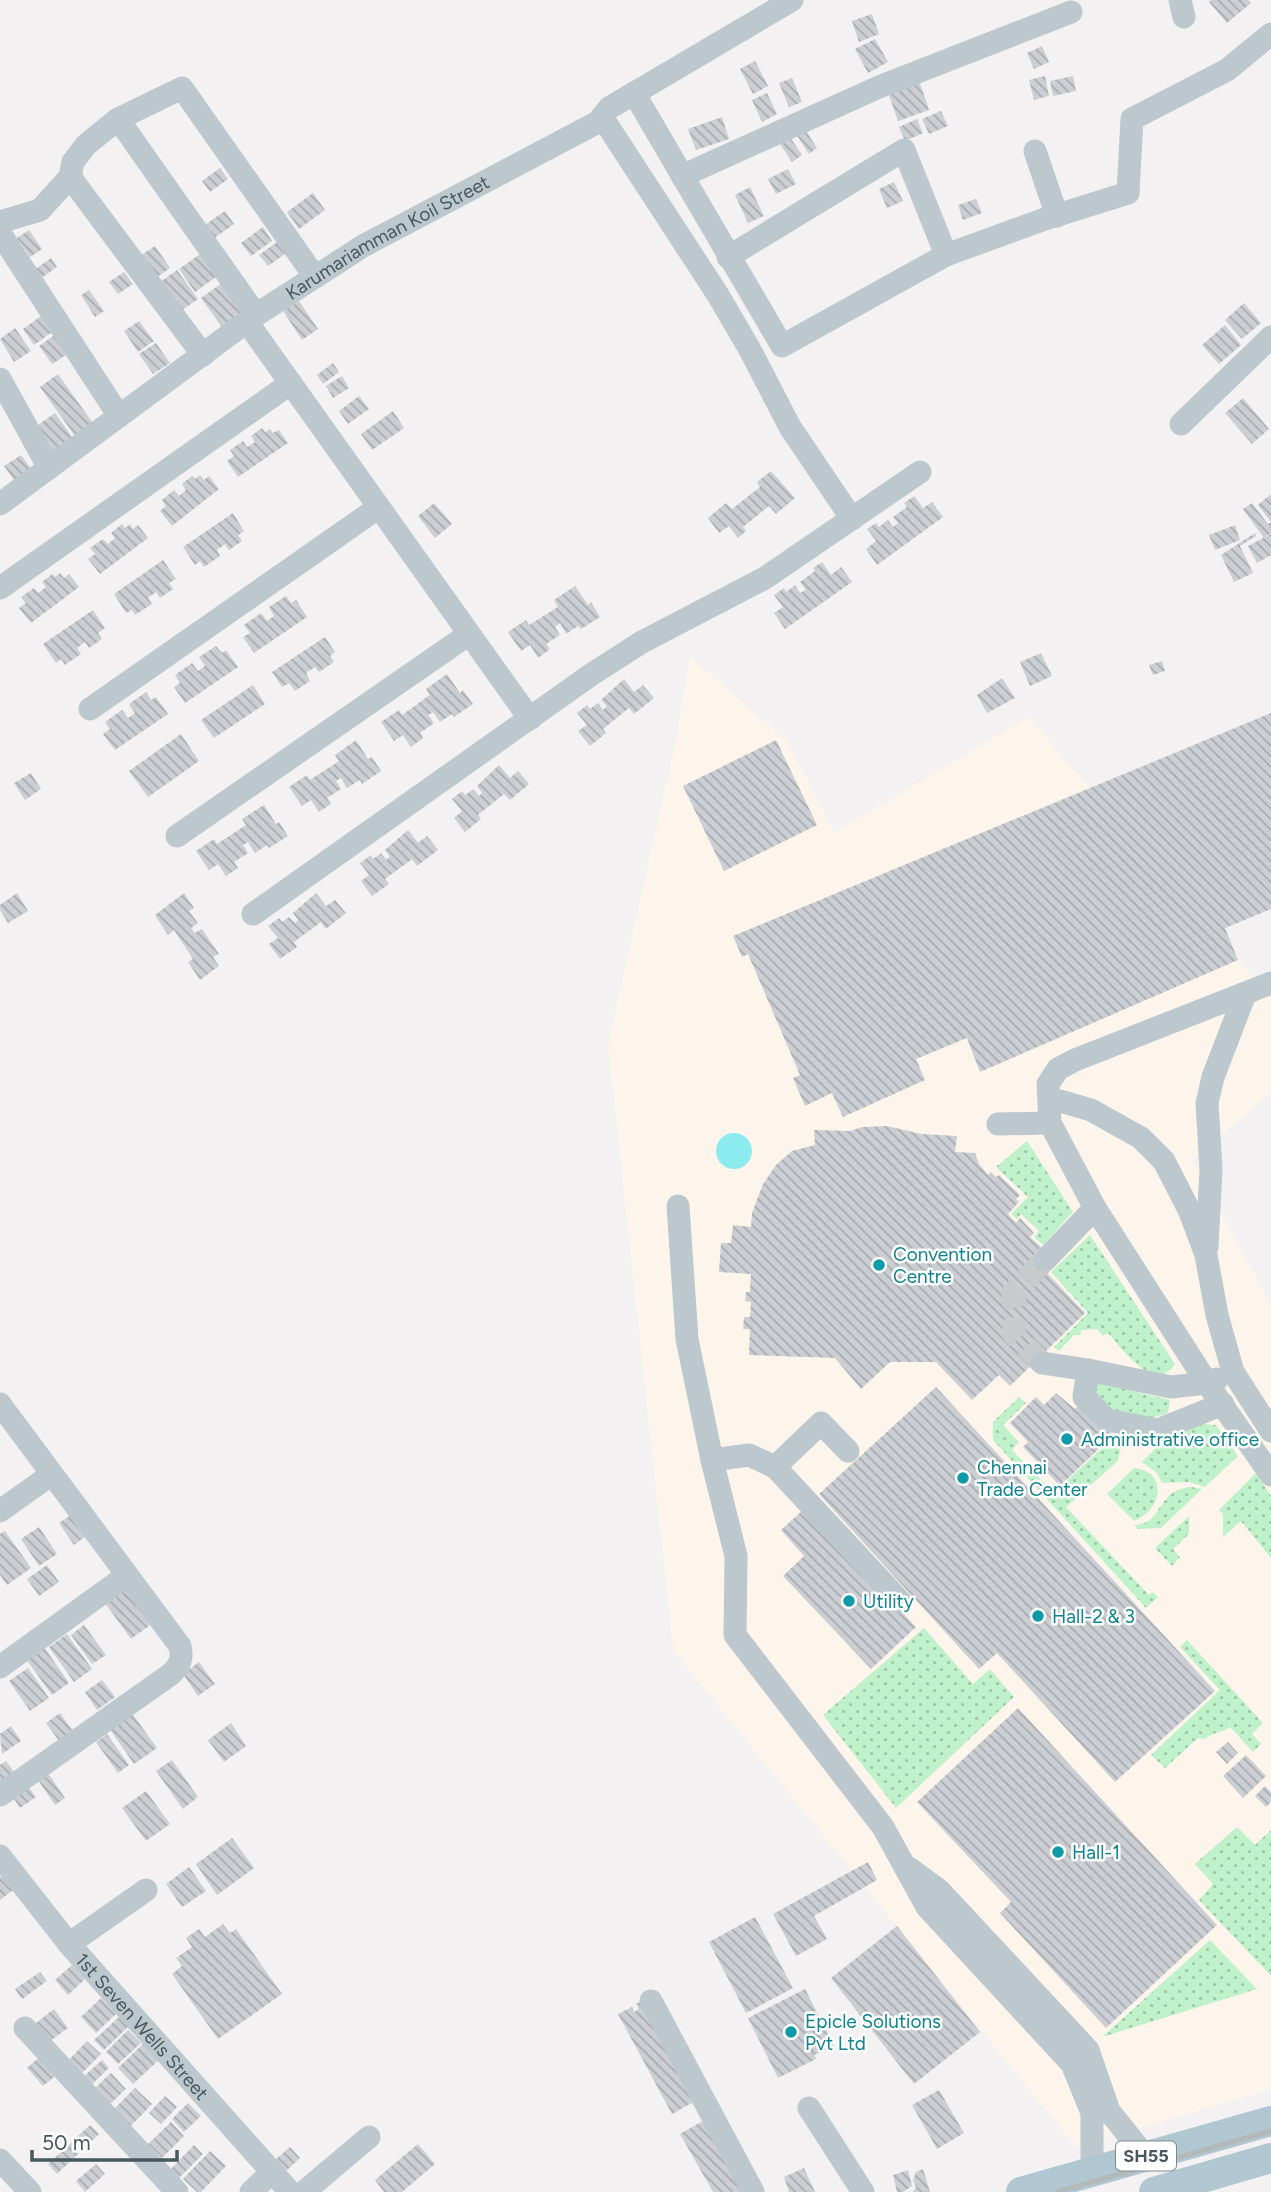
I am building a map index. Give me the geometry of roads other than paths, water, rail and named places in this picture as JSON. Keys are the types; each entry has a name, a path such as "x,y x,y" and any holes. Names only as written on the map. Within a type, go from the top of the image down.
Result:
{"main road":[{"name":"SH55","path":"1021,2192 1271,2121"},
{"name":"SH55","path":"1154,2192 1271,2158"}],"street":[{"name":"Karumariamman Koil Street","path":"0,504 251,318 314,277 363,246 598,122 609,108 792,0"},
{"path":"682,176 879,87 1071,12"},
{"path":"634,93 782,346 946,255 1128,193 1132,119 1227,70 1271,34"},
{"path":"0,222 40,210 69,177 73,162 86,145 118,119 183,88 314,277"},
{"path":"602,117 718,295 790,427 852,519"},
{"path":"118,119 251,318 291,383 530,719"},
{"path":"728,257 904,150 946,255"},
{"path":"1035,150 1057,216"},
{"path":"69,177 203,355"},
{"path":"0,233 119,416"},
{"path":"1181,424 1271,337"},
{"path":"0,379 49,468"},
{"path":"0,588 291,383"},
{"path":"253,914 633,648 745,590 920,472"},
{"path":"90,709 379,507"},
{"path":"177,836 469,634"},
{"path":"1271,983 1074,1060 1058,1069 1048,1084 1051,1114 1095,1208 1207,1383 1271,1475"},
{"path":"1206,1255 1211,1169 1207,1104 1213,1077 1245,994"},
{"path":"998,1124 1051,1114 1060,1101 1091,1110 1141,1138 1164,1161 1190,1212 1206,1255 1217,1315 1233,1372 1271,1431"},
{"path":"678,1206 687,1339 712,1460 736,1556 735,1635 883,1827 927,1907 1072,2064 1092,2113 1093,2171"},
{"path":"1045,1260 1095,1208"},
{"path":"1042,1363 1171,1387 1207,1383 1233,1372"},
{"path":"1088,1370 1084,1397 1107,1420 1158,1430 1223,1404"},
{"path":"0,1405 180,1646 183,1656 171,1674 0,1795"},
{"path":"775,1467 821,1423 848,1451"},
{"path":"712,1460 749,1455 775,1467 901,1602"},
{"path":"0,1511 52,1474"},
{"path":"0,1667 126,1576"},
{"name":"1st Seven Wells Street","path":"0,1856 69,1944 290,2192"},
{"path":"901,1862 940,1891 1088,2050 1109,2111 1144,2156"},
{"path":"69,1944 146,1890"},
{"path":"651,2001 753,2192"},
{"path":"25,2028 177,2192"},
{"path":"809,2108 863,2192"},
{"path":"304,2192 369,2137"},
{"path":"0,2160 30,2192"},
{"path":"251,2192 272,2172"}],"water":[{"path":"734,1133 746,1139 752,1151 746,1163 734,1169 722,1163 716,1151 722,1139"}],"tunnel":[{"path":"1042,1363 1013,1333 1018,1313 1013,1293 1045,1260"}],"railway":[{"path":"1057,2192 1271,2131"}],"place":[{"name":"Convention Centre","path":"879,1265"},
{"name":"Administrative office","path":"1067,1439"},
{"name":"Chennai Trade Center","path":"963,1478"},
{"name":"Utility","path":"849,1601"},
{"name":"Hall-2 & 3","path":"1038,1616"},
{"name":"Hall-1","path":"1058,1852"},
{"name":"Epicle Solutions Pvt Ltd","path":"791,2032"}]}
